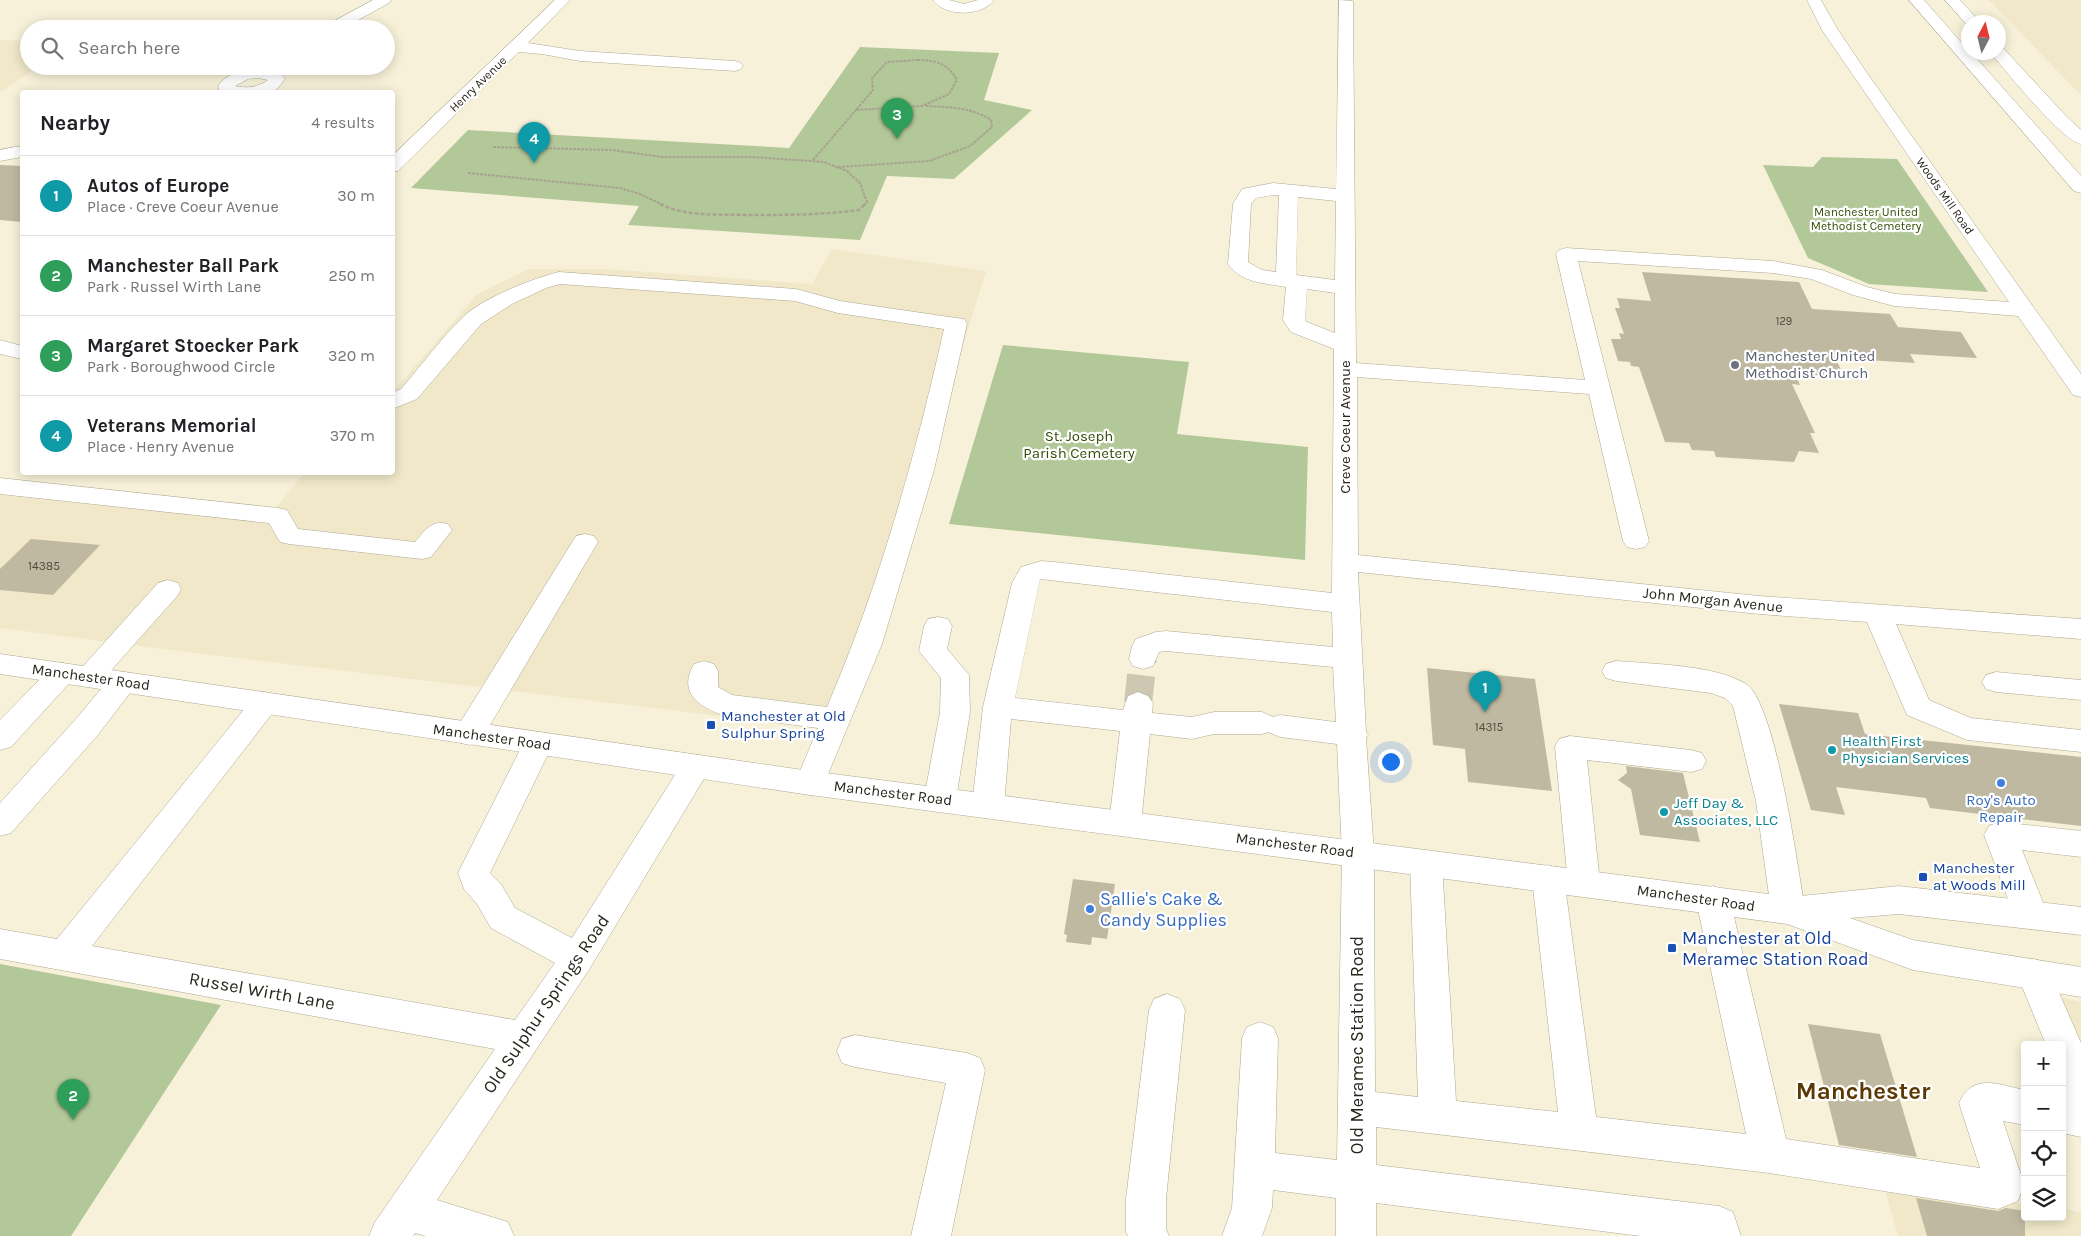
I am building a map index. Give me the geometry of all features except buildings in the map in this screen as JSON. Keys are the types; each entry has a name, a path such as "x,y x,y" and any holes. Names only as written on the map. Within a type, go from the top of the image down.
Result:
{"main road":[{"path":"347,20 384,0"},
{"name":"Henry Avenue","path":"395,164 563,0"},
{"path":"940,0 946,5 966,8 979,5 987,0"},
{"name":"Woods Mill Road","path":"1814,0 1830,30 1860,75 2081,390"},
{"path":"1916,0 2081,187"},
{"path":"1952,0 1966,15"},
{"name":"Creve Coeur Avenue","path":"1346,1 1345,562 1347,658 1353,735 1358,853"},
{"path":"515,47 542,49 580,56 735,66"},
{"path":"2005,60 2060,120 2081,139"},
{"path":"228,90 226,86 233,79 242,75"},
{"path":"257,90 273,85 277,79 269,75"},
{"path":"2041,141 2081,206"},
{"path":"0,156 20,152"},
{"path":"1345,288 1257,276 1246,272 1238,264 1242,204 1249,193 1267,190 1289,190 1346,196"},
{"path":"1289,190 1294,320 1299,327 1345,345"},
{"path":"1636,541 1566,254 1773,267 1815,274 1860,291 1894,300 2025,310"},
{"path":"395,401 409,394 473,319 505,300 539,284 558,278 796,295 838,307 956,324 943,385 919,479 868,644 810,783"},
{"path":"0,337 20,340"},
{"path":"0,347 20,353"},
{"path":"0,359 20,354"},
{"path":"1345,369 1598,388"},
{"path":"0,486 278,516 289,536 422,551 439,530"},
{"path":"469,734 585,542"},
{"name":"John Morgan Avenue","path":"1345,562 1759,605 1994,621 2081,629"},
{"path":"988,806 998,707 1025,583 1030,573 1041,570 1054,571 1346,604"},
{"path":"0,739 76,675 168,589"},
{"path":"1878,614 1917,707 1967,730 2081,741"},
{"path":"938,626 933,651 955,675 955,712 940,799"},
{"path":"1143,659 1146,646 1166,641 1347,658"},
{"name":"Manchester Road","path":"0,664 810,783 1788,910 1913,955 2081,982"},
{"path":"704,671 703,692 726,705 836,719"},
{"path":"1616,671 1714,683 1735,691 1744,700 1749,709 1772,801 1788,910"},
{"path":"0,824 86,728 123,682"},
{"path":"1996,682 2081,690"},
{"path":"64,956 265,703"},
{"path":"998,707 1137,712 1192,728 1214,723 1271,725 1353,735"},
{"path":"1125,823 1137,712"},
{"path":"538,744 474,873 476,880 489,894 502,918 578,958"},
{"path":"1584,883 1570,746 1691,761"},
{"name":"Old Sulphur Springs Road","path":"398,1224 578,958 696,767"},
{"path":"2031,915 2000,835 2081,844"},
{"name":"Old Meramec Station Road","path":"1356,1236 1358,853"},
{"path":"1426,862 1438,1117"},
{"path":"1548,878 1579,1134"},
{"path":"1713,900 1768,1146 1768,1155"},
{"name":"Manchester Road","path":"1788,910 1899,900 2081,921"},
{"name":"Russel Wirth Lane","path":"0,944 524,1038"},
{"path":"2034,974 2076,1074 2081,1092"},
{"path":"1149,1236 1146,1232 1146,1200 1167,1010"},
{"path":"1242,1236 1252,1208 1260,1038"},
{"path":"855,1051 967,1070 932,1236"},
{"path":"1357,1108 1768,1155 1998,1190 2004,1188 2004,1184 1978,1103 1983,1099 2021,1107"},
{"path":"2066,1116 2081,1119"},
{"path":"1255,1169 1719,1226 1721,1236"},
{"path":"398,1224 494,1236"}],"path":[{"path":"812,161 839,132 872,90 872,78 887,62 921,60 942,63 951,68 957,80 950,94 922,106"},
{"path":"837,167 929,161 970,146 992,127 991,120 983,114 972,110 922,106 856,110"},
{"path":"468,173 620,188 640,194 669,208 698,214 796,215 859,210 867,202 860,183 847,171 824,162 752,157 662,157 612,150 493,147"}],"shaded area":[{"path":"1989,0 2081,0 2081,94 2006,18 2006,15 2003,15"},
{"path":"0,40 20,41 20,75 26,75 0,92"},
{"path":"832,249 986,271 845,731 0,628 0,495 265,522 302,475 395,475 395,390 477,294 529,269 607,269 812,284"},
{"path":"2058,997 2081,1002 2081,1060"},
{"path":"1884,1186 2021,1203 2021,1221 2066,1221 2066,1209 2081,1213 2081,1236 1898,1236"}],"green space":[{"path":"860,47 999,53 984,100 1032,110 954,179 887,176 860,240 628,225 639,206 411,188 468,130 789,148"},
{"name":"Manchester United Methodist Cemetery","path":"1822,157 1897,159 1988,292 1869,284 1808,258 1763,165 1813,167"},
{"name":"St. Joseph Parish Cemetery","path":"1003,345 1189,362 1177,434 1308,447 1305,560 949,524"},
{"path":"0,964 221,1005 71,1236 0,1236"}],"tunnel":[{"path":"1138,703 1143,659"}],"place":[{"name":"Margaret Stoecker Park","path":"897,139"},
{"name":"Veterans Memorial","path":"534,163"},
{"name":"Manchester United Methodist Church","path":"1735,365"},
{"name":"Autos of Europe","path":"1485,712"},
{"name":"Manchester at Old Sulphur Spring","path":"711,725"},
{"name":"Health First Physician Services","path":"1832,750"},
{"name":"Roy's Auto Repair","path":"2001,783"},
{"name":"Jeff Day & Associates, LLC","path":"1664,812"},
{"name":"Manchester at Woods Mill","path":"1923,877"},
{"name":"Sallie's Cake & Candy Supplies","path":"1090,909"},
{"name":"Manchester at Old Meramec Station Road","path":"1672,948"},
{"name":"Manchester Ball Park","path":"73,1120"}],"district":[{"name":"Manchester","path":"1863,1091"}]}
